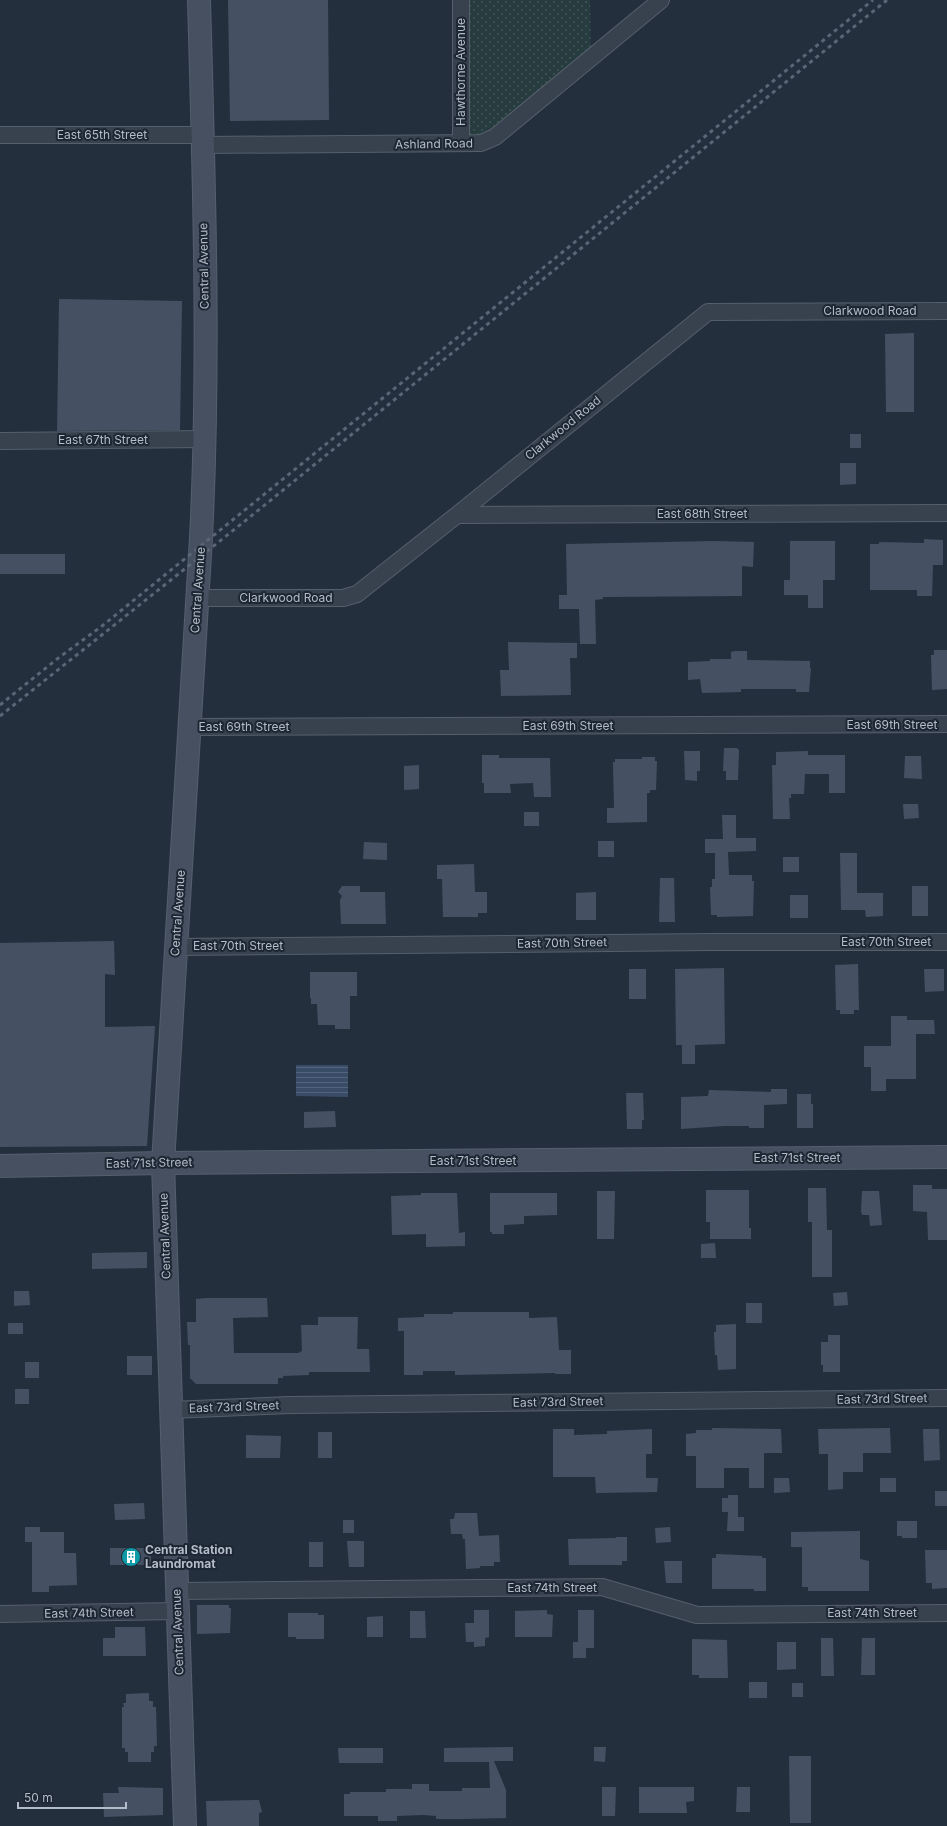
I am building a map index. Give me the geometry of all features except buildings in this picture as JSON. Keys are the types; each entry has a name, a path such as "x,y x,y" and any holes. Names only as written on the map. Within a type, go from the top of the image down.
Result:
{"street":[{"name":"Central Avenue","path":"185,1826 170,1410 163,1162 198,598 206,439 203,140 199,0"},
{"name":"Hawthorne Avenue","path":"460,0 461,143"},
{"name":"Ashland Road","path":"203,140 481,143 495,137 661,0"},
{"name":"East 65th Street","path":"0,135 203,140"},
{"name":"Clarkwood Road","path":"198,598 343,598 357,594 708,312 947,311"},
{"name":"East 67th Street","path":"0,441 206,439"},
{"name":"East 68th Street","path":"457,515 947,513"},
{"name":"East 69th Street","path":"190,727 947,724"},
{"name":"East 70th Street","path":"176,947 711,942 947,942"},
{"name":"East 71st Street","path":"0,1166 163,1162 947,1157"},
{"name":"East 73rd Street","path":"170,1410 289,1405 947,1398"},
{"name":"East 74th Street","path":"0,1614 177,1601 602,1587 697,1615 947,1613"}],"green space":[{"path":"461,0 590,0 591,59 495,137 461,143"}],"water":[{"path":"296,1065 348,1065 348,1097 296,1096"}],"railway":[{"path":"0,705 57,659 102,626 873,0"},
{"path":"0,716 245,521 887,0"}],"place":[{"name":"Central Station Laundromat","path":"131,1557"}]}
